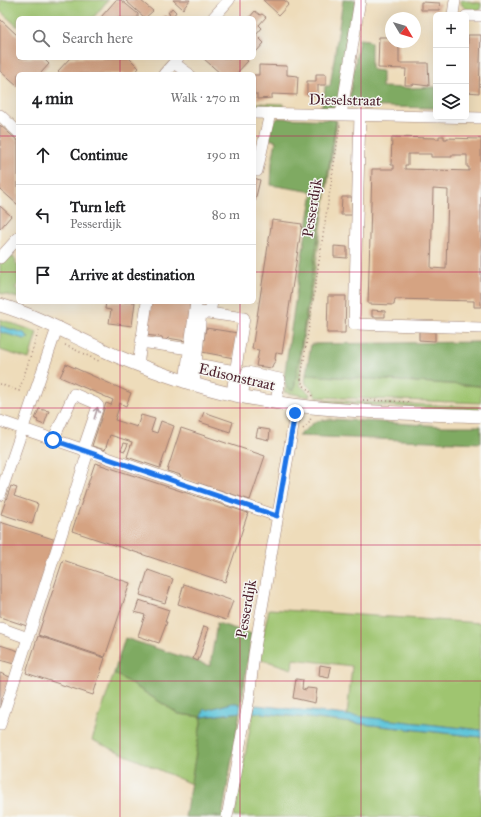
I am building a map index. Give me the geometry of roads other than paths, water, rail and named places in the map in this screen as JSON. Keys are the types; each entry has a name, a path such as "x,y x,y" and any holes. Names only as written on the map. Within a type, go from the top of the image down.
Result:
{"main road":[{"name":"Edisonstraat","path":"0,305 43,321 98,348 138,365 189,383 296,406 481,416"}],"street":[{"path":"215,16 229,0"},
{"path":"341,115 360,0"},
{"path":"454,12 455,0"},
{"path":"469,16 481,16"},
{"path":"166,72 176,60 187,72"},
{"name":"Dieselstraat","path":"256,113 433,117"},
{"path":"256,171 258,148 270,113"},
{"path":"0,115 16,130"},
{"path":"360,115 354,324 481,328"},
{"path":"469,118 481,118"},
{"path":"0,258 16,240"},
{"path":"138,365 147,304"},
{"path":"189,383 190,349 196,304"},
{"path":"189,383 196,364 202,312 211,307 244,318 235,371 238,394"},
{"path":"0,496 57,328"},
{"path":"141,342 190,349"},
{"path":"196,364 235,371"},
{"path":"238,394 247,372 280,379 276,402"},
{"path":"0,725 86,451 98,406 95,403 74,394 53,440"},
{"name":"Pesserdijk","path":"227,817 249,699 254,654 296,406"},
{"path":"0,421 277,516"},
{"path":"0,628 28,638"}],"water":[{"path":"0,326 24,333 29,338 24,339 0,332"},
{"path":"232,703 241,705 240,712 202,717 204,709 207,710"},
{"path":"256,705 481,730 481,737 253,712 253,708"}]}
